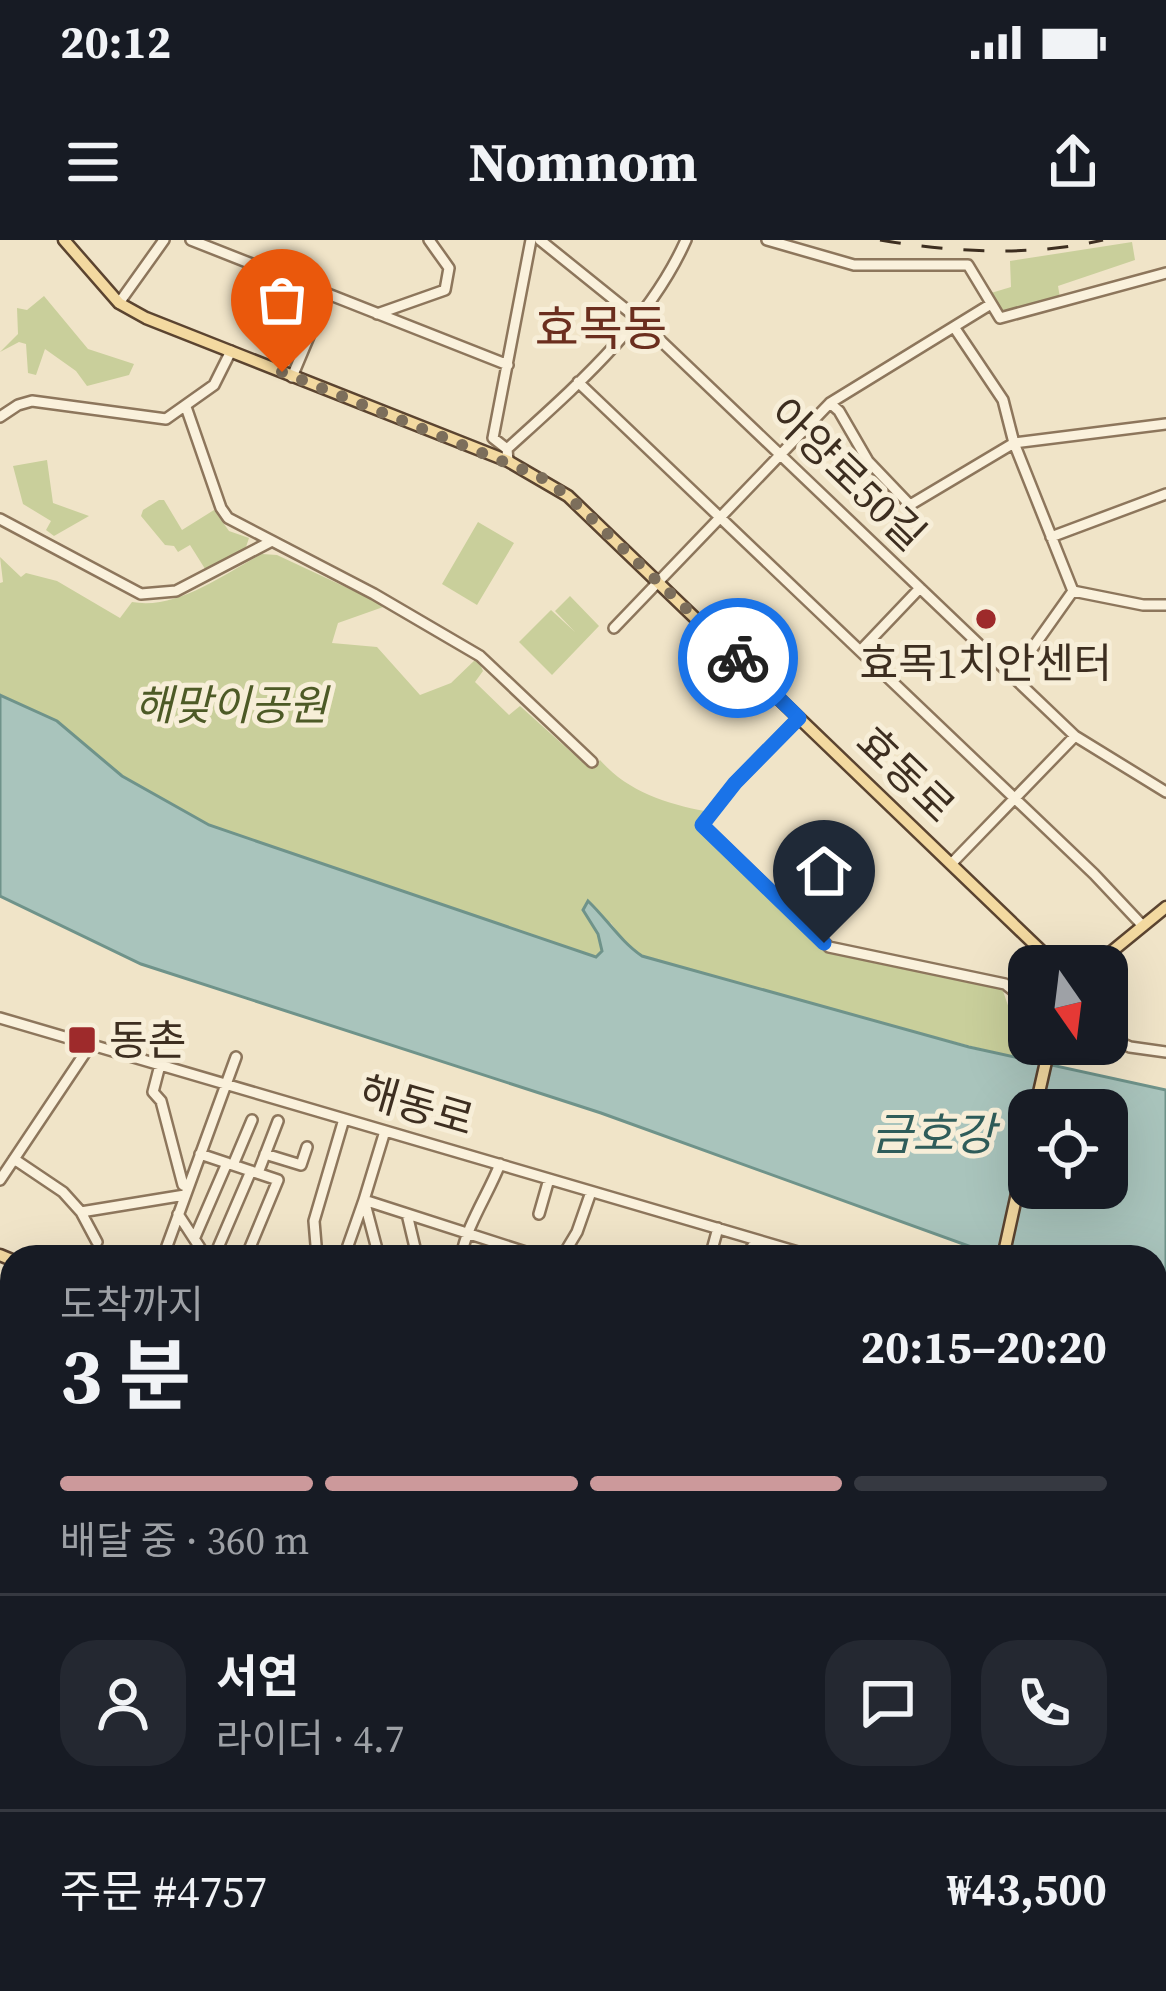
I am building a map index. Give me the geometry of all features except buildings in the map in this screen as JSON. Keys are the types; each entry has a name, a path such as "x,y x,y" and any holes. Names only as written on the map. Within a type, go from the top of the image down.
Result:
{"main road":[{"name":"효동로","path":"64,240 119,303 146,318 508,455 568,496 1036,945"},
{"path":"1120,945 1166,908"},
{"path":"1006,1245 1014,1209"}],"street":[{"path":"119,303 164,240"},
{"path":"191,240 508,365"},
{"path":"376,314 445,290 449,268 429,240"},
{"path":"531,240 493,438 508,455 653,301 686,240"},
{"name":"아양로50길","path":"540,240 638,319 1075,736 1166,792"},
{"path":"767,240 854,265 968,265 1000,318 1166,273"},
{"path":"292,377 326,296"},
{"path":"614,628 830,403 992,304"},
{"path":"953,327 1003,400 1014,443 1073,591"},
{"path":"0,417 32,401 158,421 214,385 231,351"},
{"path":"578,382 1143,926"},
{"path":"830,403 868,461 910,505 1014,443 1166,424"},
{"path":"186,407 221,508 236,524 374,594 480,656 592,762"},
{"path":"1051,537 1166,494"},
{"path":"0,519 141,594 176,591 270,542"},
{"path":"861,650 920,588"},
{"path":"1073,591 1166,605"},
{"path":"1012,677 1073,591"},
{"path":"799,718 735,783 702,825 824,943 878,960 1008,986"},
{"path":"1014,799 1075,736"},
{"name":"효동로","path":"952,863 1014,799"},
{"name":"해동로","path":"0,1018 774,1245"},
{"path":"1128,1042 1166,1052"},
{"path":"0,1179 91,1045"},
{"path":"167,1245 236,1057"},
{"path":"160,1065 153,1092 161,1101 186,1191"},
{"path":"315,1245 314,1221 344,1119"},
{"path":"195,1237 252,1120"},
{"path":"216,1245 278,1121"},
{"path":"348,1245 385,1131"},
{"path":"265,1154 301,1165 307,1147"},
{"path":"200,1154 278,1180 251,1245"},
{"path":"14,1159 63,1192 98,1242"},
{"path":"464,1245 500,1164"},
{"path":"539,1214 549,1179"},
{"path":"81,1212 186,1191"},
{"path":"570,1245 591,1192"},
{"path":"364,1200 501,1245"},
{"path":"364,1200 376,1245"},
{"path":"178,1214 201,1245"},
{"path":"407,1214 414,1245"},
{"path":"713,1245 718,1228"},
{"path":"753,1245 757,1240"}],"green space":[{"path":"1132,242 1135,260 1058,286 1060,298 1005,311 991,293 1011,287 1010,261"},
{"path":"44,296 88,349 134,364 129,375 87,386 76,371 45,349 36,375 28,373 26,344 19,342 0,352 18,334 17,308 27,310"},
{"path":"47,460 53,503 89,516 54,536 46,530 51,521 23,504 13,466"},
{"path":"164,500 182,530 214,510 229,531 249,538 245,550 207,572 190,545 178,552 165,545 141,516"},
{"path":"478,522 514,543 477,605 442,584"},
{"name":"해맞이공원","path":"262,554 277,555 386,606 338,623 332,643 377,647 420,695 451,683 477,658 483,671 475,682 509,715 520,706 590,769 600,760 622,780 648,794 705,811 698,824 823,946 874,963 1002,988 1008,1006 1008,1056 642,956 627,946 611,923 583,910 598,934 602,952 597,957 209,825 122,776 57,721 0,695 0,557 21,577 26,573 57,581 120,618 132,602 166,601"},
{"path":"570,596 599,626 552,675 519,642 551,610 575,632 555,611"}],"water":[{"name":"금호강","path":"0,695 57,721 122,776 209,825 596,957 602,951 583,910 588,901 642,956 1008,1056 1008,1065 1051,1065 1166,1090 1166,1245 966,1245 601,1113 141,964 0,896"}],"railway":[{"path":"880,240 991,251 1103,240"}],"way so far":[{"path":"282,372 539,476 568,496 738,658"}],"place":[{"name":"효목1치안센터","path":"986,619"},
{"name":"동촌","path":"82,1040"}],"district":[{"name":"효목동","path":"601,328"}],"route":[{"path":"738,658 799,718 735,783 702,825 824,943"}]}
